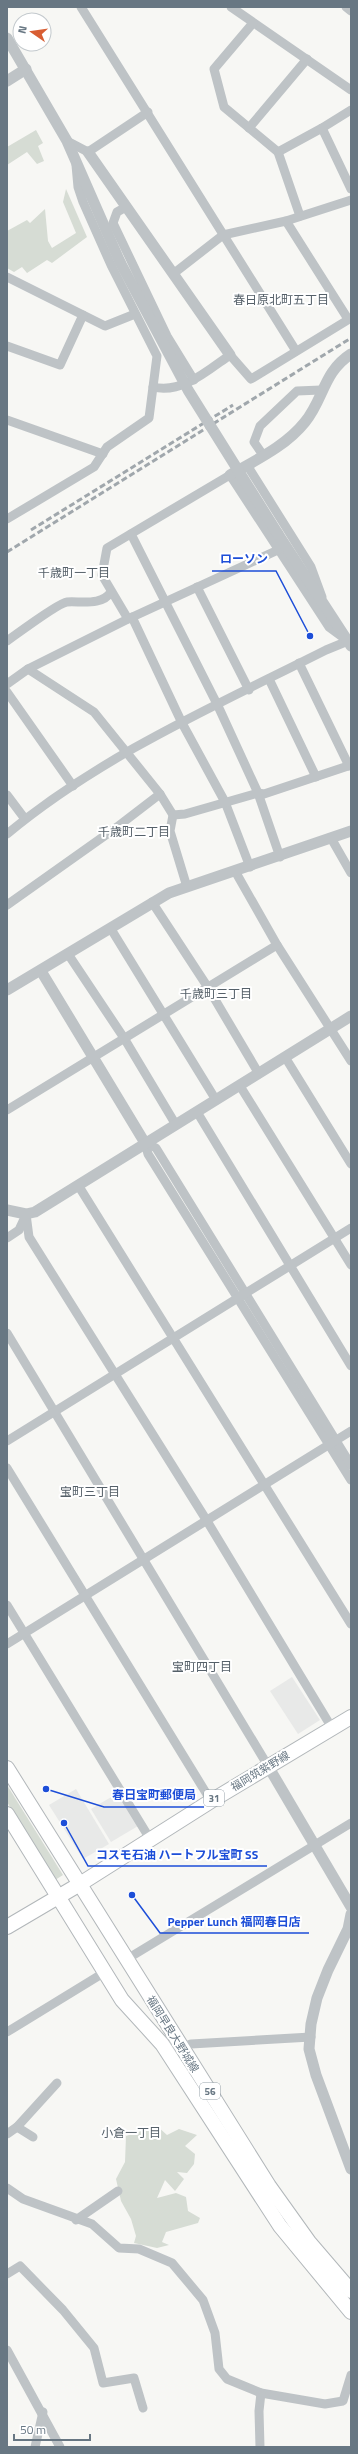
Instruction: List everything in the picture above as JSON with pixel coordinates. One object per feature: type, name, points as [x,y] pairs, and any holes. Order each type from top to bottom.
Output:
[{"type":"main road","name":"福岡筑紫野線","points":[[7,1927],[80,1884],[268,1766],[351,1717]]},
{"type":"main road","name":"福岡早良大野城線","points":[[7,1768],[181,2048],[269,2186],[309,2242],[351,2291]]},
{"type":"main road","name":"福岡早良大野城線","points":[[7,1814],[122,2000],[162,2044],[280,2226],[351,2312]]},
{"type":"street","points":[[81,7],[296,351]]},
{"type":"street","points":[[230,7],[351,90]]},
{"type":"street","points":[[346,7],[351,10]]},
{"type":"street","points":[[253,23],[214,70],[224,107],[278,152],[300,216]]},
{"type":"street","points":[[7,38],[67,141],[120,262],[188,390],[278,534],[350,642]]},
{"type":"street","points":[[249,128],[307,59]]},
{"type":"street","points":[[7,81],[26,69]]},
{"type":"street","points":[[278,152],[351,110]]},
{"type":"street","points":[[88,152],[148,112]]},
{"type":"street","points":[[322,128],[351,189]]},
{"type":"street","points":[[67,141],[88,152],[230,355],[251,379],[350,319],[286,221]]},
{"type":"street","points":[[7,519],[94,467],[107,447],[149,418],[156,356],[135,314],[78,187],[75,158]]},
{"type":"street","points":[[173,274],[223,235],[286,221],[300,216],[350,204]]},
{"type":"street","points":[[126,207],[117,212],[114,223],[167,336],[194,380]]},
{"type":"street","points":[[7,277],[105,326],[135,314]]},
{"type":"street","points":[[7,346],[60,365],[83,315]]},
{"type":"street","points":[[150,344],[167,336]]},
{"type":"street","points":[[250,866],[225,802],[182,723],[130,618],[111,592],[102,575],[107,548],[286,441],[306,422],[329,375],[344,359],[351,354]]},
{"type":"street","points":[[153,387],[166,390],[194,380],[230,355]]},
{"type":"street","points":[[263,455],[254,442],[260,426],[297,391],[321,390]]},
{"type":"street","points":[[7,420],[103,454]]},
{"type":"street","points":[[247,465],[311,567],[326,606]]},
{"type":"street","points":[[230,475],[329,627],[350,642]]},
{"type":"street","points":[[131,534],[218,706],[258,793],[280,857]]},
{"type":"street","points":[[7,684],[28,669],[130,618],[278,550]]},
{"type":"street","points":[[198,587],[249,690]]},
{"type":"street","points":[[7,641],[66,602],[81,604],[101,600],[111,592]]},
{"type":"street","points":[[7,834],[25,819],[73,786],[127,752],[299,663],[350,642]]},
{"type":"street","points":[[172,815],[185,814],[258,793],[264,794],[350,766],[299,663]]},
{"type":"street","points":[[28,669],[94,712],[160,794],[172,815],[170,831],[187,887]]},
{"type":"street","points":[[269,679],[316,777]]},
{"type":"street","points":[[7,692],[73,786]]},
{"type":"street","points":[[7,905],[160,794]]},
{"type":"street","points":[[7,796],[25,819]]},
{"type":"street","points":[[7,990],[41,971],[152,902],[187,887],[280,857],[351,831]]},
{"type":"street","points":[[331,838],[351,873]]},
{"type":"street","points":[[235,872],[277,945],[351,1061]]},
{"type":"street","points":[[152,902],[207,986],[259,1074]]},
{"type":"street","points":[[111,928],[216,1100]]},
{"type":"street","points":[[7,1110],[92,1056],[277,945]]},
{"type":"street","points":[[68,954],[124,1038],[176,1125]]},
{"type":"street","points":[[41,971],[145,1143],[156,1148],[242,1296],[332,1443],[351,1480]]},
{"type":"street","points":[[7,1210],[26,1214],[35,1212],[351,1016]]},
{"type":"street","points":[[285,1057],[351,1164]]},
{"type":"street","points":[[240,1086],[351,1265]]},
{"type":"street","points":[[197,1112],[351,1366]]},
{"type":"street","points":[[78,1185],[174,1337],[351,1624]]},
{"type":"street","points":[[7,1238],[19,1230],[26,1214]]},
{"type":"street","points":[[26,1214],[29,1237],[116,1373],[207,1520],[332,1728]]},
{"type":"street","points":[[7,1441],[54,1410],[351,1228]]},
{"type":"street","points":[[7,1333],[144,1559],[351,1907]]},
{"type":"street","points":[[7,1644],[351,1431]]},
{"type":"street","points":[[332,1443],[351,1465]]},
{"type":"street","points":[[7,1468],[211,1801]]},
{"type":"street","points":[[7,1605],[150,1839]]},
{"type":"street","points":[[127,1959],[351,1823]]},
{"type":"street","points":[[351,1914],[348,1929],[328,1970],[317,1998],[309,2049],[316,2075],[351,2170]]},
{"type":"street","points":[[7,2032],[105,1972]]},
{"type":"street","points":[[162,2044],[181,2048],[191,2044],[310,2037]]},
{"type":"street","points":[[179,2070],[178,2057],[181,2048]]},
{"type":"street","points":[[7,2134],[17,2127],[57,2082]]},
{"type":"street","points":[[17,2127],[33,2137]]},
{"type":"street","points":[[7,2188],[23,2199],[76,2220],[92,2224],[119,2248],[139,2249],[172,2263],[203,2300],[214,2334],[219,2369],[227,2380],[261,2393],[325,2404],[343,2401],[351,2375]]},
{"type":"street","points":[[76,2220],[118,2191]]},
{"type":"street","points":[[7,2274],[20,2266],[63,2310],[94,2348],[103,2382],[134,2378],[143,2408]]},
{"type":"street","points":[[7,2350],[43,2412],[60,2447]]},
{"type":"street","points":[[260,2447],[259,2411],[261,2393]]},
{"type":"street","points":[[35,2447],[43,2412]]},
{"type":"shaded area","points":[[36,130],[43,143],[38,146],[44,161],[37,164],[27,152],[7,165],[7,147]]},
{"type":"shaded area","points":[[66,189],[87,237],[52,263],[47,260],[27,273],[22,267],[14,272],[7,268],[7,231],[27,220],[30,223],[45,209],[48,241],[52,248],[76,233],[63,202]]},
{"type":"shaded area","points":[[292,1677],[320,1720],[298,1734],[270,1691]]},
{"type":"shaded area","points":[[7,1785],[63,1875],[55,1880],[7,1802]]},
{"type":"shaded area","points":[[76,1789],[109,1844],[83,1859],[49,1805]]},
{"type":"shaded area","points":[[118,1793],[138,1826],[111,1842],[91,1809]]},
{"type":"shaded area","points":[[157,2126],[167,2135],[179,2129],[197,2135],[185,2146],[195,2154],[194,2164],[187,2173],[177,2172],[184,2179],[175,2191],[165,2180],[157,2198],[176,2193],[186,2197],[188,2211],[200,2218],[198,2223],[166,2232],[162,2242],[169,2245],[157,2248],[134,2243],[136,2236],[131,2219],[121,2201],[116,2179],[125,2162],[126,2136]]},
{"type":"railway","points":[[7,552],[351,338]]},
{"type":"railway","points":[[31,530],[233,405]]},
{"type":"place","name":"ローソン","points":[[310,636]]},
{"type":"place","name":"春日宝町郵便局","points":[[46,1789]]},
{"type":"place","name":"コスモ石油 ハートフル宝町 SS","points":[[64,1823]]},
{"type":"place","name":"Pepper Lunch 福岡春日店","points":[[132,1895]]},
{"type":"district","name":"春日原北町五丁目","points":[[281,299]]},
{"type":"district","name":"千歳町一丁目","points":[[74,572]]},
{"type":"district","name":"千歳町二丁目","points":[[134,831]]},
{"type":"district","name":"千歳町三丁目","points":[[216,993]]},
{"type":"district","name":"宝町三丁目","points":[[90,1491]]},
{"type":"district","name":"宝町四丁目","points":[[202,1666]]},
{"type":"district","name":"小倉一丁目","points":[[131,2132]]}]
